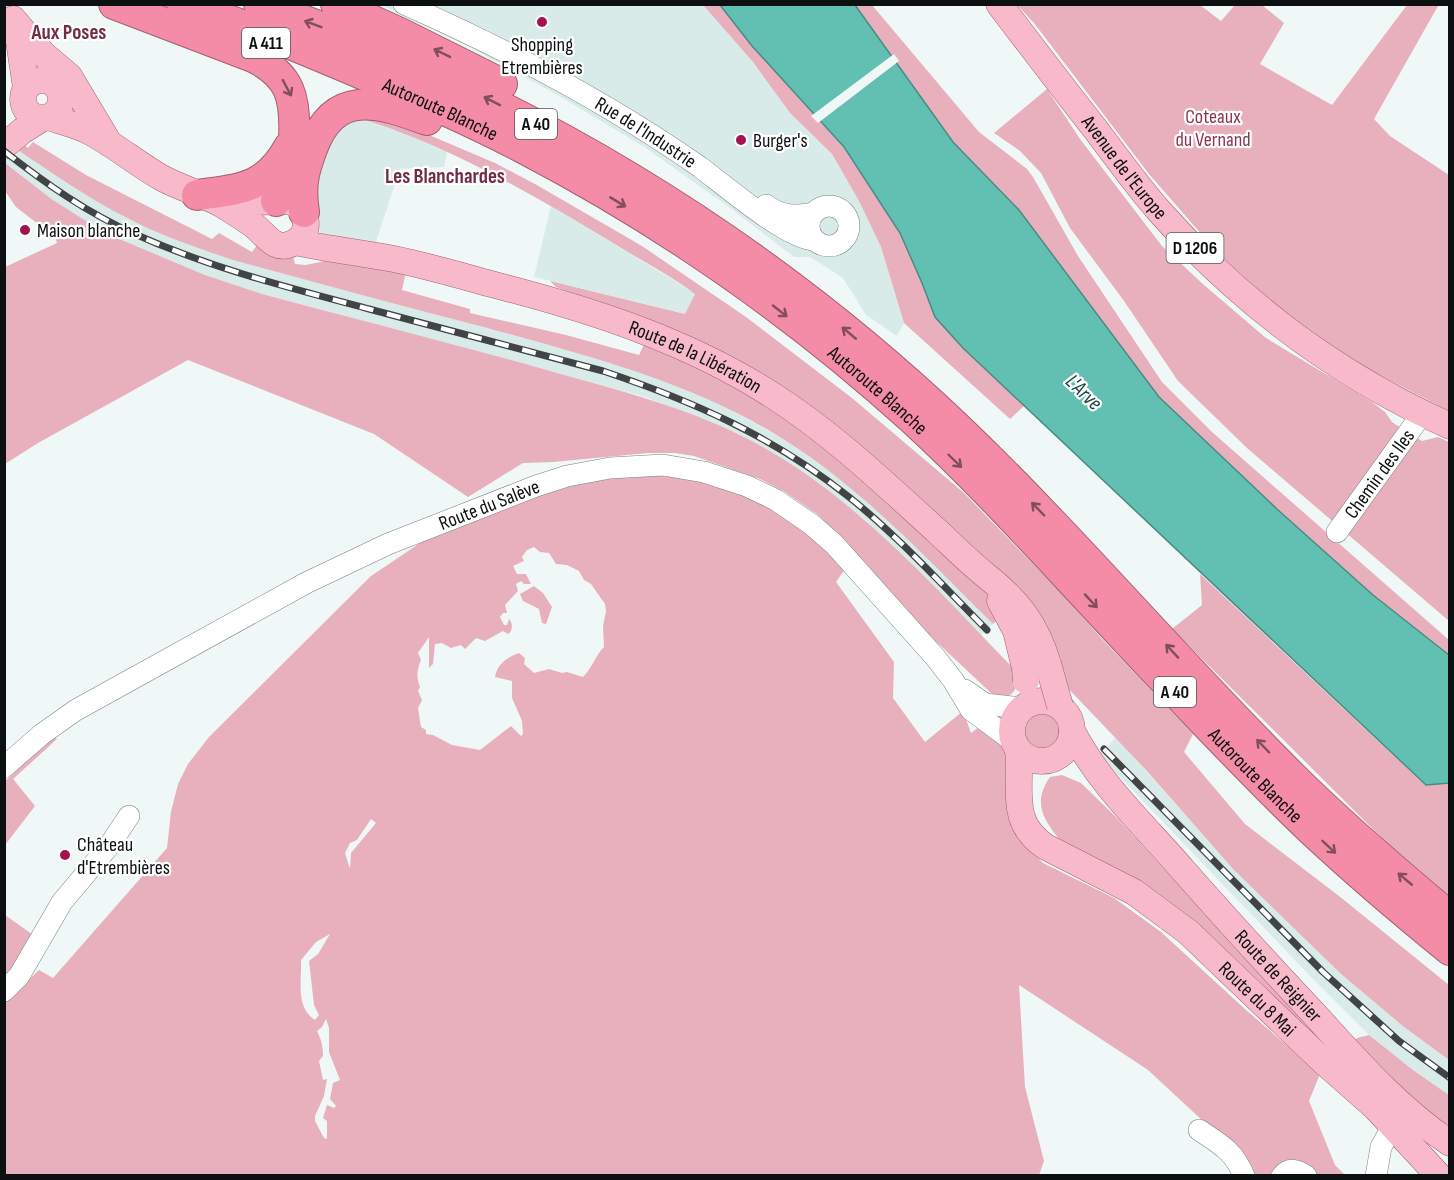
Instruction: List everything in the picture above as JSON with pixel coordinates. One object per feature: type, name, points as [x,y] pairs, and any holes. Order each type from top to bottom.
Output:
[{"type":"highway","points":[[114,4],[253,57],[271,67],[285,82],[293,101],[295,121],[292,164],[288,178],[274,202]]},
{"type":"highway","name":"A 411","points":[[139,4],[351,69]]},
{"type":"highway","name":"Autoroute Blanche","points":[[182,4],[284,40],[474,124],[567,172],[664,230],[755,292],[852,368],[913,421],[1023,529],[1161,678],[1274,794],[1349,866],[1449,950]]},
{"type":"highway","name":"Autoroute Blanche","points":[[259,4],[404,60],[549,130],[652,190],[791,286],[866,347],[955,425],[1038,508],[1289,773],[1366,846],[1449,917]]},
{"type":"highway","points":[[336,4],[483,74],[531,99],[585,132],[692,207],[791,286]]},
{"type":"highway","points":[[305,214],[302,178],[320,129],[332,115],[358,105],[378,106],[399,111],[567,172]]},
{"type":"highway","points":[[208,199],[245,188],[263,179],[277,166],[294,139]]},
{"type":"main road","name":"Avenue de l'Europe","points":[[999,4],[1134,180],[1209,263],[1267,314],[1332,362],[1422,414],[1449,426]]},
{"type":"main road","points":[[6,144],[41,101],[13,17]]},
{"type":"main road","points":[[13,17],[38,49],[69,76],[111,146]]},
{"type":"main road","name":"Route de la Libération","points":[[41,101],[163,178],[208,199],[262,232],[276,245],[288,246],[296,243],[395,259],[548,300],[627,325],[701,355],[771,395],[801,414],[857,458],[1011,596],[1032,625],[1044,651],[1049,713]]},
{"type":"main road","name":"Route de la Libération","points":[[208,199],[290,201],[297,204],[305,214],[350,252]]},
{"type":"main road","points":[[262,232],[262,214],[274,202]]},
{"type":"main road","points":[[296,243],[306,229],[305,214]]},
{"type":"main road","name":"Route de la Libération","points":[[983,573],[1016,631],[1026,681],[1049,713]]},
{"type":"main road","points":[[1051,760],[1029,758],[1016,745],[1012,723],[1049,713],[1068,746],[1051,760],[1037,780],[1034,803],[1037,821],[1054,851]]},
{"type":"main road","name":"Route de Reignier","points":[[1049,713],[1083,750],[1117,798],[1252,949],[1353,1056],[1413,1115],[1449,1143]]},
{"type":"main road","name":"Route du 8 Mai","points":[[1016,745],[1020,770],[1018,801],[1022,819],[1034,838],[1054,851],[1134,892],[1179,925],[1393,1125],[1438,1176]]},
{"type":"main road","name":"Route de Reignier","points":[[1051,760],[1073,769],[1117,798]]},
{"type":"street","name":"Rue de l'Industrie","points":[[404,4],[540,68],[595,100],[699,167],[801,238],[814,240],[824,245],[838,244],[847,236],[850,224],[845,213],[835,206],[821,207],[814,213],[795,216],[776,211],[676,139],[588,85],[533,55],[428,4]]},
{"type":"street","points":[[814,213],[809,226],[814,240]]},
{"type":"street","name":"Chemin des Iles","points":[[1337,532],[1422,414]]},
{"type":"street","name":"Route du Salève","points":[[4,767],[42,734],[76,710],[345,563],[536,486],[581,473],[617,467],[663,465],[704,472],[747,486],[788,507],[811,524],[834,544],[953,680],[971,710],[1016,745]]},
{"type":"street","name":"Route du Salève","points":[[953,680],[985,704],[1049,713]]},
{"type":"street","points":[[4,991],[19,976],[62,902],[109,846],[129,816]]},
{"type":"street","points":[[1376,1176],[1381,1147],[1393,1125]]},
{"type":"street","points":[[1199,1130],[1229,1150],[1236,1158],[1244,1176]]},
{"type":"street","points":[[1282,1176],[1285,1172],[1293,1170],[1306,1176]]},
{"type":"shaded area","points":[[381,5],[703,5],[753,62],[790,113],[832,154],[859,201],[881,247],[904,323],[897,336],[866,315],[843,278],[810,257],[794,257],[725,204],[644,147],[561,97],[472,48]]},
{"type":"shaded area","points":[[363,119],[447,152],[444,167],[400,169],[369,263],[329,260],[311,202],[323,157],[339,123]]},
{"type":"shaded area","points":[[15,148],[74,188],[130,220],[233,260],[582,354],[655,376],[719,404],[782,438],[841,478],[884,515],[993,624],[981,635],[864,519],[761,446],[720,426],[642,396],[262,294],[205,275],[105,233],[53,200],[5,163]]},
{"type":"shaded area","points":[[551,206],[695,293],[686,314],[534,277]]},
{"type":"shaded area","points":[[1116,737],[1233,869],[1341,974],[1404,1027],[1449,1060],[1449,1095],[1369,1035],[1099,755]]},
{"type":"green space","points":[[703,5],[720,5],[752,46],[843,147],[900,233],[935,317],[963,348],[1024,406],[1010,419],[904,323],[881,247],[859,201],[832,154],[790,113],[753,62]]},
{"type":"green space","points":[[855,5],[872,5],[979,132],[1027,169],[1078,256],[1162,382],[1212,432],[1449,640],[1449,655],[1373,595],[1278,510],[1159,397],[1019,210],[953,142]]},
{"type":"green space","name":"Coteaux du Vernand","points":[[1017,5],[1200,5],[1221,21],[1235,5],[1262,5],[1284,23],[1260,64],[1332,105],[1407,5],[1438,6],[1374,119],[1390,136],[1449,175],[1449,411],[1370,370],[1326,341],[1268,299],[1217,252],[1149,174],[1034,23]]},
{"type":"green space","points":[[1047,89],[1080,139],[1162,246],[1204,285],[1266,338],[1372,402],[1385,412],[1392,422],[1422,441],[1438,437],[1449,442],[1449,621],[1247,448],[1178,381],[1124,301],[1070,228],[1041,173],[1020,151],[994,133]]},
{"type":"green space","points":[[349,115],[408,126],[495,163],[642,246],[746,317],[852,398],[964,493],[1193,734],[1184,752],[1245,824],[1449,985],[1449,1060],[1404,1027],[1341,974],[1233,869],[1146,770],[1063,683],[1023,595],[993,624],[867,502],[783,439],[713,402],[676,386],[601,360],[233,260],[180,241],[114,211],[15,148],[21,142],[28,148],[33,142],[86,175],[212,239],[219,233],[252,252],[257,245],[293,256],[295,264],[306,265],[329,260],[406,272],[402,290],[470,309],[470,313],[566,335],[639,355],[645,342],[778,384],[738,361],[678,333],[556,287],[550,281],[685,314],[695,294],[582,224],[485,170],[418,139]]},
{"type":"green space","points":[[5,163],[53,200],[105,233],[205,275],[262,294],[627,393],[682,410],[761,446],[797,468],[831,493],[896,549],[1015,670],[1015,690],[1006,696],[991,693],[927,633],[857,554],[817,514],[785,492],[760,479],[694,456],[648,453],[523,463],[468,497],[374,434],[188,360],[38,443],[5,464],[5,267],[57,243],[55,237],[16,207],[5,191]]},
{"type":"green space","points":[[656,475],[704,482],[764,503],[818,541],[845,569],[836,582],[894,662],[893,698],[925,742],[963,711],[971,733],[979,727],[998,740],[1009,760],[1026,846],[1043,863],[1114,898],[1161,932],[1320,1074],[1309,1101],[1335,1165],[1345,1175],[1250,1175],[1204,1122],[1148,1070],[1019,985],[1025,1087],[1044,1161],[1039,1175],[5,1176],[5,1001],[39,970],[53,978],[167,848],[171,812],[178,784],[188,764],[209,737],[371,576],[429,537],[516,503],[578,484]],"holes":[[[534,547],[540,552],[549,553],[556,564],[567,565],[579,571],[584,580],[591,584],[605,604],[604,647],[583,677],[549,669],[534,673],[524,664],[525,658],[519,653],[501,665],[495,677],[512,681],[512,698],[522,721],[523,734],[521,736],[511,726],[480,750],[452,745],[433,735],[426,734],[426,730],[421,727],[418,708],[422,700],[418,691],[421,660],[418,653],[429,637],[429,668],[433,664],[435,644],[442,643],[451,648],[461,645],[465,649],[476,638],[485,641],[503,631],[510,633],[512,627],[509,619],[507,625],[504,625],[500,617],[503,613],[507,613],[505,605],[518,591],[516,584],[521,581],[524,584],[531,584],[526,574],[517,574],[513,566],[524,561],[522,557],[527,550]],[[371,819],[376,823],[351,853],[350,869],[345,853],[350,843],[357,840]],[[330,934],[318,954],[309,961],[314,1005],[319,1015],[315,1020],[309,1015],[302,1001],[301,960],[316,942]],[[326,1019],[329,1028],[329,1052],[340,1080],[333,1083],[330,1099],[336,1106],[334,1108],[327,1105],[323,1118],[327,1121],[327,1139],[324,1138],[315,1121],[327,1079],[323,1080],[319,1061],[323,1052],[317,1031]]]},
{"type":"green space","points":[[1200,574],[1425,785],[1449,783],[1449,896],[1392,848],[1172,629],[1202,605]]},
{"type":"green space","points":[[534,586],[543,593],[552,607],[546,624],[542,623],[539,609],[523,601],[520,594]]},
{"type":"green space","points":[[1042,711],[1056,717],[1062,731],[1056,745],[1042,751],[1028,745],[1022,731],[1028,717]]},
{"type":"green space","points":[[54,737],[57,739],[13,779],[35,806],[5,845],[5,781]]},
{"type":"green space","points":[[1062,775],[1081,783],[1116,817],[1339,1057],[1335,1061],[1059,839],[1044,816],[1041,802],[1050,777]]},
{"type":"green space","points":[[5,915],[36,937],[5,983]]},
{"type":"green space","points":[[1369,1035],[1449,1095],[1449,1125],[1439,1121],[1352,1044],[1357,1038]]},
{"type":"water","name":"L'Arve","points":[[720,5],[855,5],[953,142],[1019,210],[1159,397],[1278,510],[1373,595],[1449,655],[1449,783],[1426,785],[963,348],[935,317],[900,233],[844,147],[752,46]]},
{"type":"pier","points":[[894,54],[899,61],[818,123],[811,116]]},
{"type":"railway","points":[[4,151],[51,186],[100,217],[192,257],[280,285],[603,371],[669,395],[732,423],[792,456],[849,497],[903,545],[987,630]]},
{"type":"railway","points":[[1104,749],[1323,972],[1399,1041],[1450,1078]]},
{"type":"place","name":"Shopping Etrembières","points":[[542,22]]},
{"type":"place","name":"Burger's","points":[[741,140]]},
{"type":"place","name":"Maison blanche","points":[[25,230]]},
{"type":"place","name":"Château d'Etrembières","points":[[65,855]]},
{"type":"district","name":"Aux Poses","points":[[69,32]]},
{"type":"district","name":"Les Blanchardes","points":[[445,176]]}]
